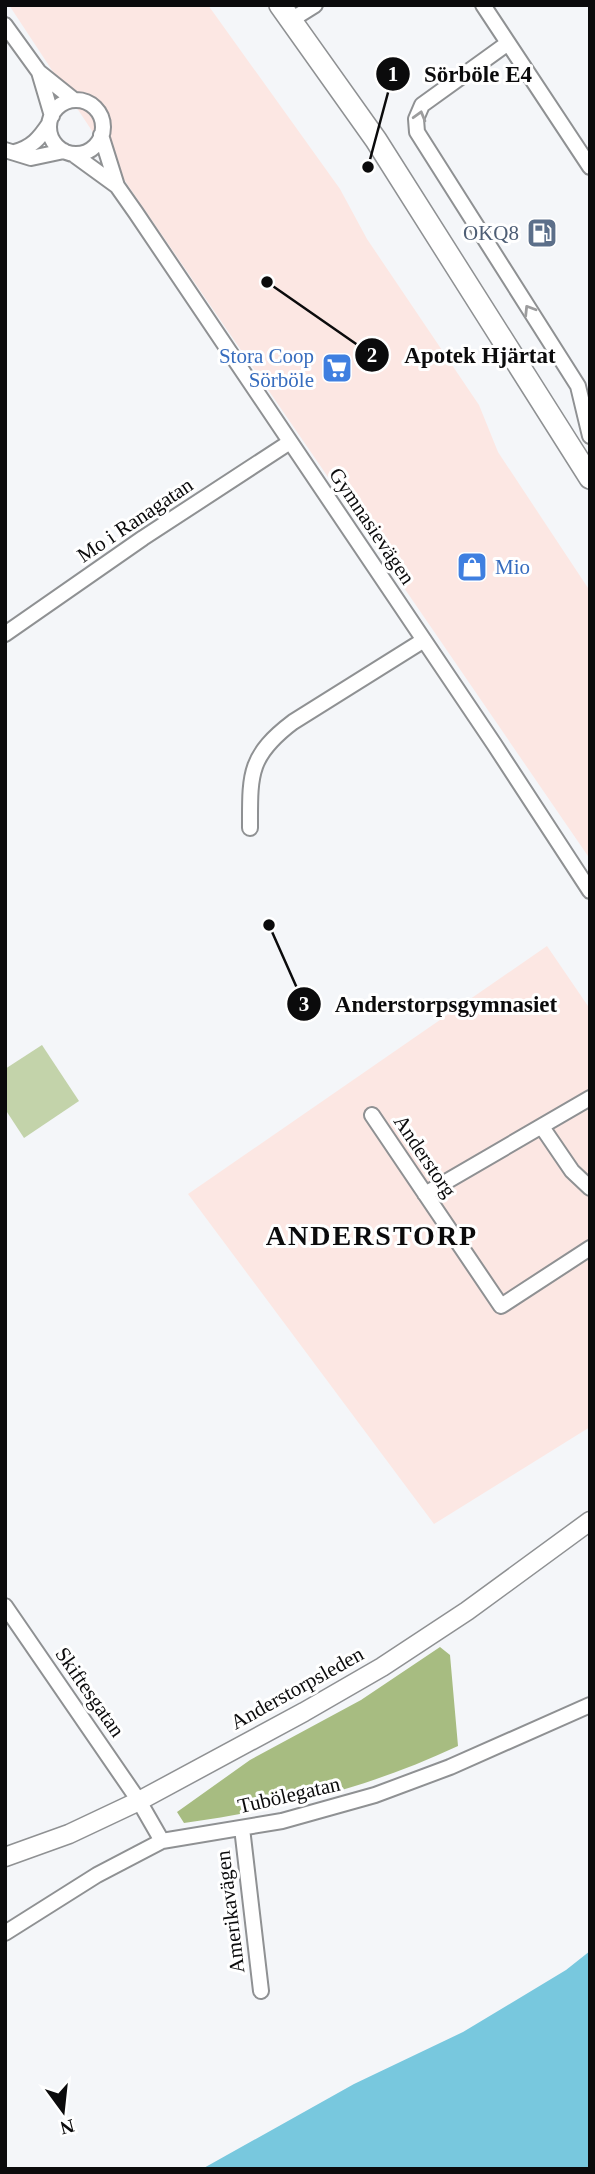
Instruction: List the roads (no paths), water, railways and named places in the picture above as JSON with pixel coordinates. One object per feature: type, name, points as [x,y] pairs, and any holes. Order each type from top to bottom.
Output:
[{"type":"highway","points":[[286,13],[376,140],[429,221],[590,478]]},
{"type":"main road","name":"Anderstorpsleden","points":[[5,1857],[69,1834],[139,1801],[304,1712],[382,1667],[467,1611],[590,1521]]},
{"type":"street","points":[[286,13],[315,5]]},
{"type":"street","points":[[483,5],[590,167]]},
{"type":"street","points":[[5,25],[40,72],[74,100],[88,103],[95,108],[103,124],[102,135],[90,149],[31,158],[10,151]]},
{"type":"street","points":[[508,43],[422,105],[416,119],[417,132],[578,386],[590,436]]},
{"type":"street","points":[[40,72],[53,141],[68,152]]},
{"type":"street","points":[[10,151],[28,148],[35,143],[64,103],[74,100]]},
{"type":"street","name":"Gymnasievägen","points":[[102,135],[117,186],[590,891]]},
{"type":"street","name":"Gymnasievägen","points":[[68,152],[117,186]]},
{"type":"street","name":"Mo i Ranagatan","points":[[5,634],[290,442]]},
{"type":"street","points":[[250,828],[253,769],[261,752],[274,737],[424,640]]},
{"type":"street","points":[[425,1194],[590,1098]]},
{"type":"street","name":"Anderstorg","points":[[372,1115],[501,1306],[590,1248]]},
{"type":"street","points":[[541,1127],[572,1171],[590,1188]]},
{"type":"street","name":"Skiftesgatan","points":[[5,1606],[139,1801],[162,1840]]},
{"type":"street","name":"Tubölegatan","points":[[5,1933],[97,1875],[162,1840],[242,1828],[320,1811],[375,1795],[450,1767],[590,1704]]},
{"type":"street","name":"Amerikavägen","points":[[242,1828],[261,1991]]},
{"type":"water","points":[[590,1951],[590,2169],[202,2169],[354,2084],[463,2032],[566,1970]]},
{"type":"place","name":"Sörböle E4","points":[[368,167]]},
{"type":"place","name":"OKQ8","points":[[542,233]]},
{"type":"place","name":"Apotek Hjärtat","points":[[267,282]]},
{"type":"place","name":"Stora Coop Sörböle","points":[[337,368]]},
{"type":"place","name":"Mio","points":[[472,567]]},
{"type":"place","name":"Anderstorpsgymnasiet","points":[[269,925]]},
{"type":"district","name":"ANDERSTORP","points":[[372,1235]]}]
